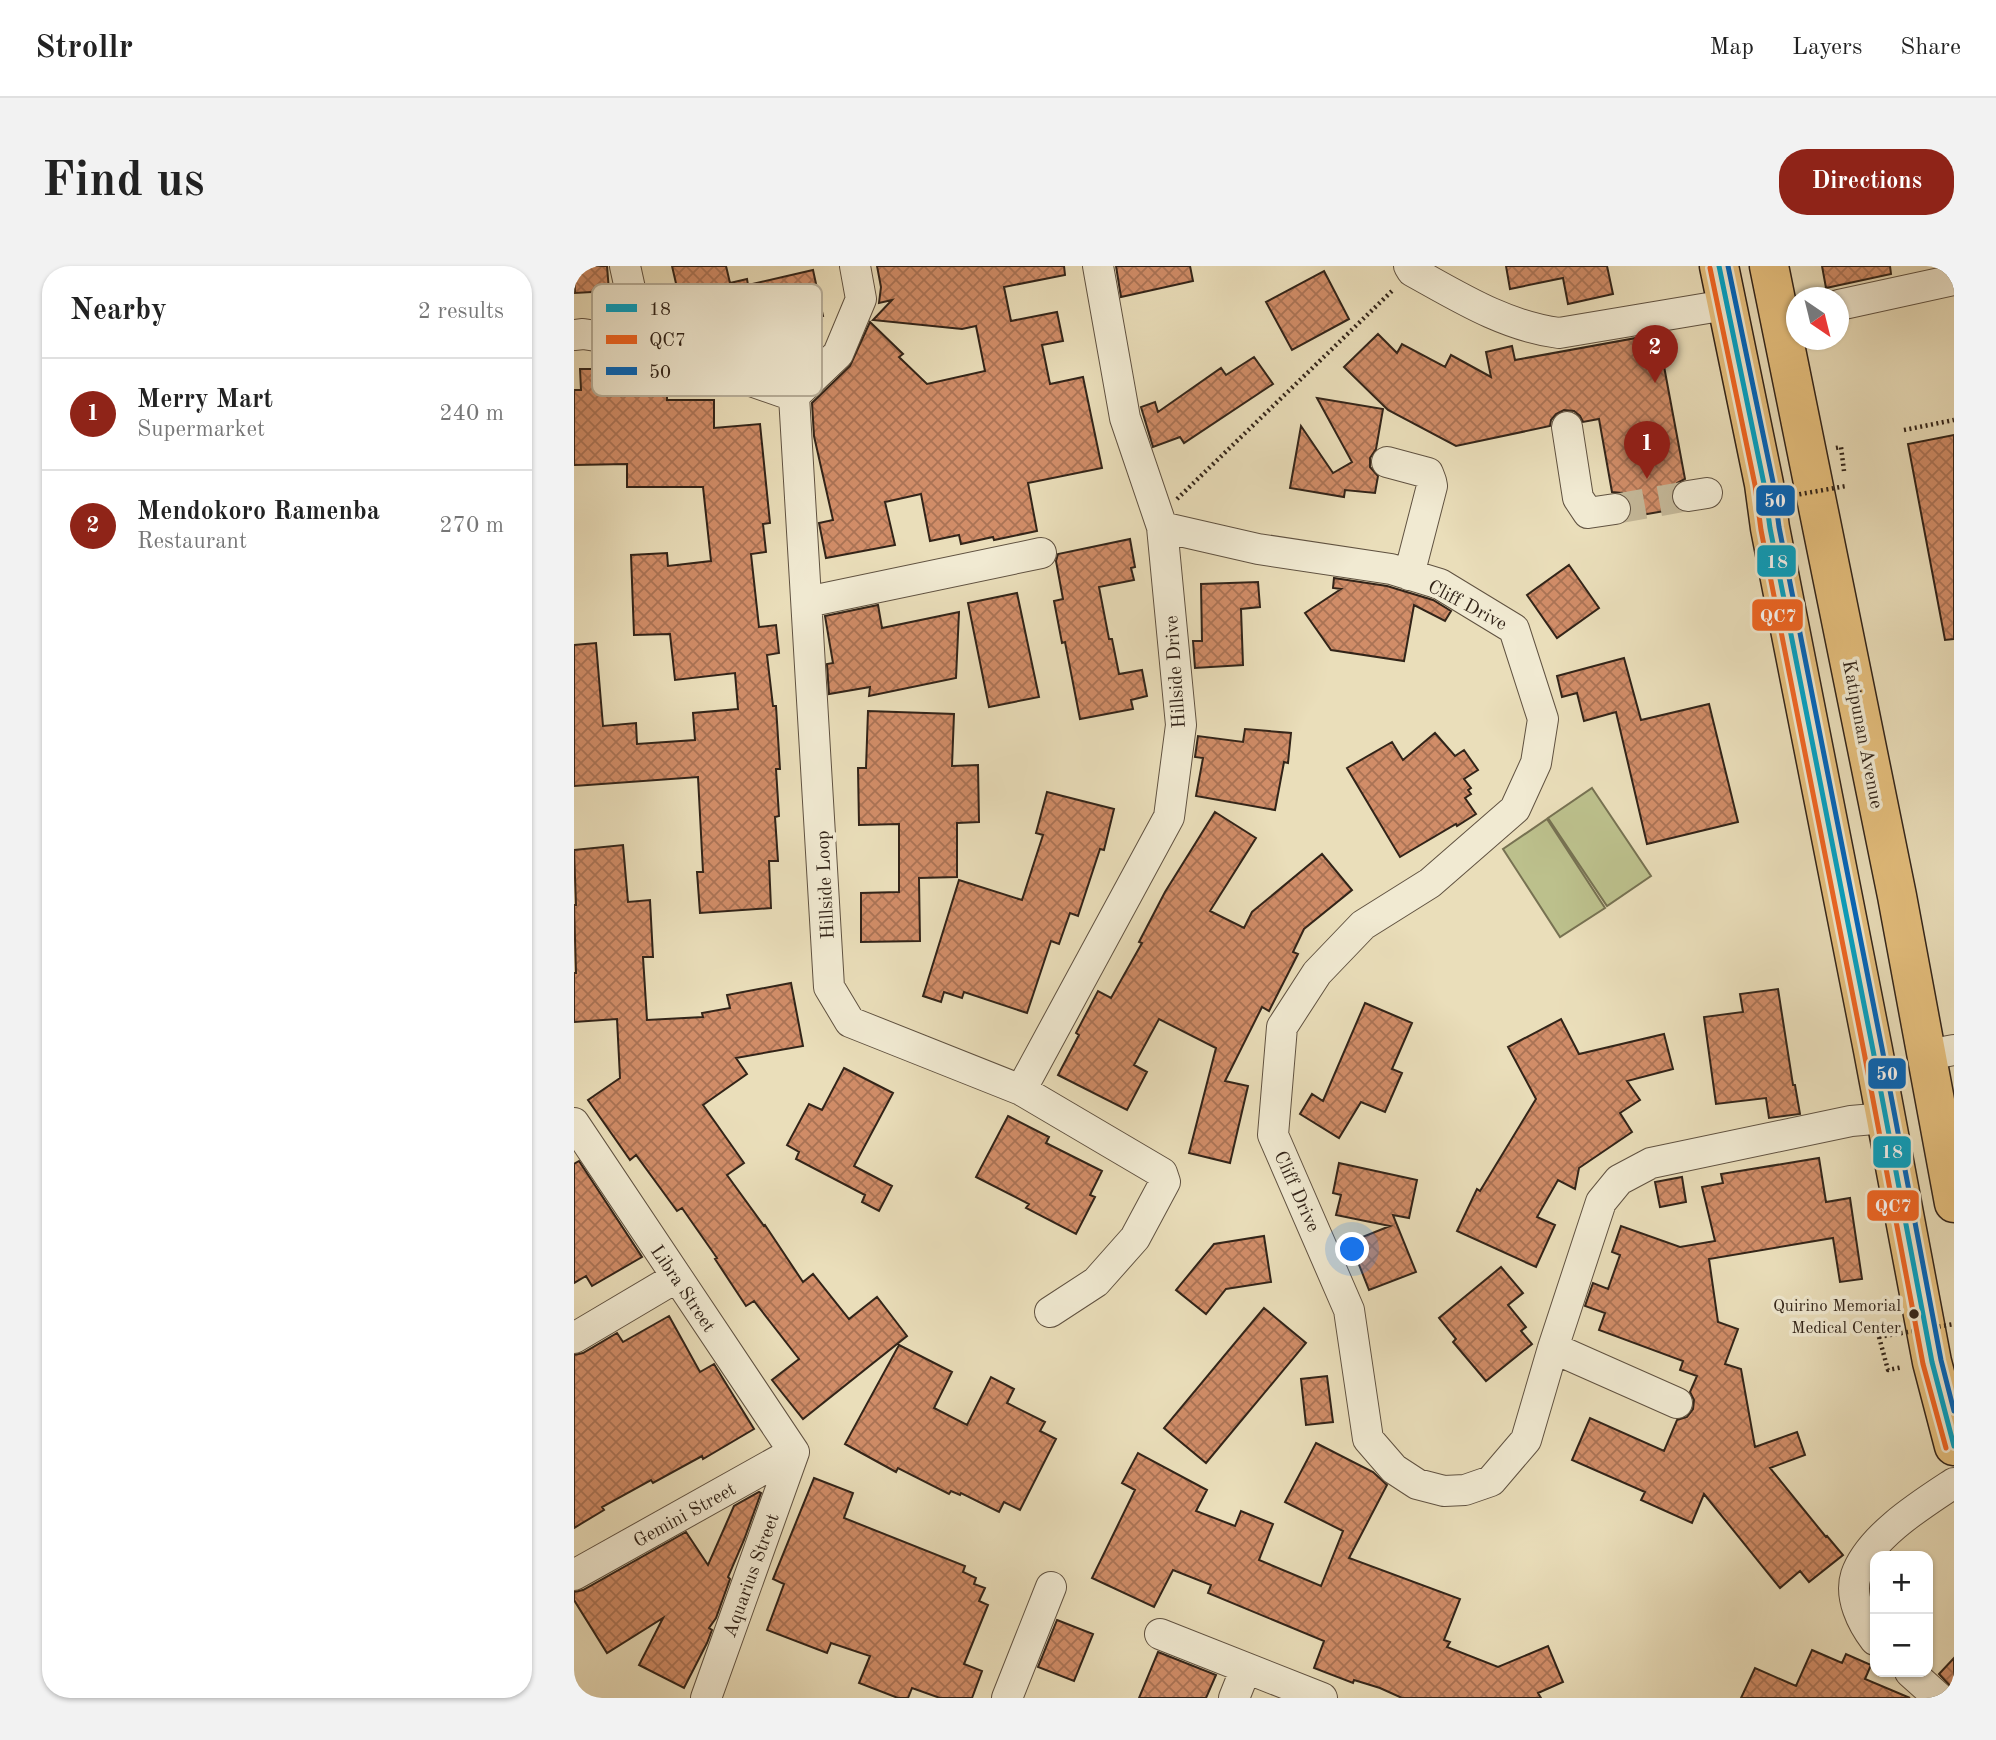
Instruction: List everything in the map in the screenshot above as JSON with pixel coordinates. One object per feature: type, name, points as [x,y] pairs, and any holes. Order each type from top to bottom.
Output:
[{"type":"main road","points":[[1719,266],[1764,484],[1770,528],[1932,1362],[1954,1446]]},
{"type":"main road","name":"Katipunan Avenue","points":[[1769,266],[1786,311]]},
{"type":"main road","name":"Katipunan Avenue","points":[[1794,350],[1894,883],[1940,1052],[1954,1203]]},
{"type":"street","points":[[625,266],[629,284]]},
{"type":"street","points":[[822,369],[838,354],[861,299],[855,266]]},
{"type":"street","name":"Hillside Drive","points":[[1021,1090],[1169,817],[1181,726],[1160,522],[1125,418],[1098,266]]},
{"type":"street","points":[[1411,268],[1487,313],[1542,331],[1559,333],[1726,304]]},
{"type":"street","points":[[1849,303],[1954,280]]},
{"type":"street","points":[[574,335],[592,335]]},
{"type":"street","name":"Hillside Loop","points":[[794,396],[830,987],[850,1022],[1021,1090],[1162,1173],[1165,1182],[1135,1238],[1097,1282],[1050,1312]]},
{"type":"street","points":[[1567,428],[1578,498],[1588,513],[1615,509]]},
{"type":"street","points":[[1387,463],[1428,473],[1432,481],[1409,575]]},
{"type":"street","name":"Cliff Drive","points":[[1160,522],[1258,549],[1391,569],[1440,584],[1514,629],[1543,719],[1536,763],[1515,809],[1430,883],[1363,925],[1317,973],[1282,1027],[1273,1135],[1349,1310],[1368,1439],[1394,1469],[1417,1485],[1444,1491],[1465,1490],[1491,1481],[1526,1440],[1601,1202],[1619,1180],[1651,1163],[1852,1121],[1885,1118]]},
{"type":"street","points":[[807,602],[1041,553]]},
{"type":"street","name":"Libra Street","points":[[574,1123],[794,1452]]},
{"type":"street","points":[[574,1338],[677,1277]]},
{"type":"street","points":[[1553,1348],[1677,1403]]},
{"type":"street","name":"Gemini Street","points":[[574,1575],[794,1452]]},
{"type":"street","name":"Aquarius Street","points":[[706,1698],[794,1452]]},
{"type":"street","points":[[1870,1631],[1857,1606],[1855,1577],[1862,1563],[1874,1546],[1890,1531],[1954,1483]]},
{"type":"street","points":[[1007,1698],[1051,1587]]},
{"type":"street","points":[[1160,1634],[1246,1668],[1312,1689]]},
{"type":"street","points":[[1234,1698],[1246,1668]]},
{"type":"street","points":[[1916,1677],[1939,1698]]},
{"type":"path","points":[[1160,522],[1411,268]]},
{"type":"path","points":[[1904,430],[1954,420]]},
{"type":"path","points":[[1756,502],[1846,486],[1841,447]]},
{"type":"path","points":[[1888,1370],[1879,1337],[1954,1324]]},
{"type":"green space","points":[[1592,788],[1651,876],[1607,906],[1548,818]]},
{"type":"green space","points":[[1547,819],[1605,908],[1560,937],[1503,849]]},
{"type":"building","points":[[574,266],[607,266],[608,284],[592,284],[592,292],[575,293]]},
{"type":"building","points":[[672,266],[726,266],[730,283],[747,279],[748,284],[676,284]]},
{"type":"building","points":[[877,266],[1064,266],[1065,275],[1004,287],[1011,321],[1057,312],[1063,341],[1042,345],[1050,384],[1083,377],[1102,468],[1028,483],[1037,531],[961,544],[959,535],[930,541],[921,494],[885,502],[895,545],[826,558],[819,523],[833,520],[814,436],[812,403],[850,366],[870,322],[903,354],[899,357],[927,384],[985,371],[976,326],[962,329],[873,320],[892,300],[879,303],[881,287]]},
{"type":"building","points":[[1116,266],[1190,266],[1193,281],[1121,297]]},
{"type":"building","points":[[1506,266],[1607,266],[1613,294],[1568,304],[1563,278],[1510,289]]},
{"type":"building","points":[[1822,266],[1890,266],[1891,274],[1826,287]]},
{"type":"building","points":[[813,270],[816,284],[752,284]]},
{"type":"building","points":[[1324,271],[1349,319],[1292,350],[1266,302]]},
{"type":"building","points":[[1378,334],[1397,353],[1402,344],[1445,367],[1451,355],[1491,377],[1486,352],[1512,346],[1515,360],[1658,334],[1685,479],[1677,483],[1672,490],[1671,499],[1676,509],[1630,517],[1632,507],[1629,499],[1622,493],[1612,492],[1599,419],[1583,422],[1574,411],[1564,410],[1556,414],[1550,426],[1456,446],[1388,410],[1344,367]]},
{"type":"building","points":[[1254,357],[1273,384],[1184,443],[1180,437],[1153,447],[1141,407],[1155,402],[1158,412],[1221,368],[1226,375]]},
{"type":"building","points":[[580,369],[592,369],[592,396],[667,396],[667,400],[714,400],[714,428],[760,424],[770,523],[763,524],[766,552],[751,554],[759,627],[776,625],[779,653],[767,655],[773,706],[776,706],[780,769],[776,769],[778,861],[769,861],[771,908],[700,913],[697,872],[703,872],[698,777],[574,786],[574,645],[596,643],[603,726],[636,723],[637,744],[695,740],[693,713],[738,709],[735,673],[675,680],[670,634],[634,635],[631,555],[667,553],[668,566],[711,561],[703,487],[627,487],[627,464],[574,465],[574,390],[581,390]]},
{"type":"building","points":[[1317,398],[1383,409],[1376,449],[1370,458],[1370,467],[1378,476],[1375,493],[1345,490],[1344,497],[1290,488],[1301,426],[1333,473],[1352,462]]},
{"type":"building","points":[[1954,435],[1954,639],[1945,640],[1908,444]]},
{"type":"building","points":[[1130,539],[1135,567],[1131,568],[1134,580],[1099,587],[1119,674],[1142,670],[1147,696],[1131,700],[1133,709],[1080,719],[1054,601],[1063,599],[1056,561],[1058,554]]},
{"type":"building","points":[[1569,565],[1599,608],[1557,638],[1527,595]]},
{"type":"building","points":[[1334,578],[1387,586],[1433,600],[1451,611],[1445,621],[1414,605],[1404,661],[1331,650],[1305,613],[1341,589],[1333,588]]},
{"type":"building","points":[[1258,582],[1260,607],[1241,609],[1243,665],[1195,668],[1193,641],[1202,641],[1201,584]]},
{"type":"building","points":[[1017,593],[1039,697],[989,707],[968,603]]},
{"type":"building","points":[[878,605],[882,628],[959,612],[956,678],[869,696],[870,687],[829,694],[827,664],[833,663],[825,616]]},
{"type":"building","points":[[1624,658],[1641,720],[1709,704],[1738,822],[1647,844],[1616,712],[1584,721],[1577,693],[1562,697],[1557,676]]},
{"type":"building","points":[[868,711],[954,714],[952,766],[978,765],[979,822],[957,823],[957,877],[919,878],[920,941],[861,942],[861,893],[899,892],[899,824],[859,825],[858,768],[866,768]]},
{"type":"building","points":[[1245,729],[1291,733],[1288,763],[1284,762],[1275,810],[1196,796],[1203,758],[1195,757],[1198,736],[1243,742]]},
{"type":"building","points":[[1435,733],[1455,756],[1464,750],[1478,770],[1464,779],[1471,788],[1468,790],[1471,794],[1465,798],[1476,814],[1400,857],[1347,768],[1392,742],[1403,760]]},
{"type":"building","points":[[1047,792],[1114,809],[1104,850],[1100,849],[1078,916],[1070,913],[1059,944],[1051,941],[1027,1013],[964,992],[962,998],[944,992],[941,1002],[923,996],[959,880],[1022,900],[1043,835],[1036,833]]},
{"type":"building","points":[[1215,812],[1256,838],[1210,911],[1244,928],[1252,912],[1322,854],[1352,890],[1304,929],[1293,952],[1298,954],[1269,1011],[1262,1007],[1225,1081],[1248,1086],[1230,1163],[1189,1153],[1216,1048],[1159,1019],[1134,1065],[1147,1072],[1127,1110],[1058,1075],[1098,991],[1111,998],[1142,943],[1139,942],[1165,892]]},
{"type":"building","points":[[623,845],[628,902],[650,900],[653,957],[643,957],[647,1020],[703,1017],[702,1013],[730,1008],[727,995],[791,983],[803,1046],[736,1058],[747,1074],[703,1105],[744,1163],[727,1175],[803,1282],[813,1274],[849,1319],[877,1297],[907,1336],[803,1419],[772,1380],[799,1359],[754,1301],[746,1306],[682,1208],[677,1211],[636,1155],[630,1160],[588,1100],[620,1078],[617,1019],[574,1022],[574,850]]},
{"type":"building","points":[[1778,989],[1800,1114],[1769,1118],[1766,1098],[1716,1104],[1704,1017],[1743,1012],[1740,994]]},
{"type":"building","points":[[1365,1003],[1412,1023],[1392,1069],[1402,1073],[1385,1112],[1361,1102],[1339,1138],[1300,1114],[1312,1094],[1323,1101]]},
{"type":"building","points":[[1561,1019],[1579,1054],[1664,1034],[1673,1069],[1627,1081],[1640,1100],[1620,1113],[1632,1132],[1579,1168],[1575,1189],[1558,1180],[1537,1217],[1555,1225],[1536,1267],[1457,1231],[1477,1189],[1480,1191],[1536,1099],[1508,1047]]},
{"type":"building","points":[[844,1068],[893,1093],[854,1166],[892,1186],[879,1211],[862,1202],[865,1195],[796,1159],[799,1152],[787,1145],[809,1104],[822,1110]]},
{"type":"building","points":[[1008,1116],[1049,1137],[1046,1143],[1102,1171],[1090,1195],[1095,1197],[1076,1234],[1026,1208],[1029,1204],[976,1177]]},
{"type":"building","points":[[1819,1158],[1826,1202],[1850,1198],[1862,1279],[1840,1282],[1833,1238],[1709,1259],[1718,1322],[1738,1329],[1725,1364],[1741,1369],[1755,1447],[1797,1432],[1805,1455],[1770,1468],[1843,1555],[1809,1582],[1800,1571],[1780,1588],[1704,1494],[1692,1523],[1641,1500],[1645,1492],[1572,1460],[1590,1418],[1664,1451],[1677,1420],[1687,1417],[1693,1409],[1694,1400],[1690,1392],[1697,1376],[1680,1370],[1683,1361],[1599,1330],[1605,1313],[1585,1306],[1593,1283],[1608,1289],[1620,1255],[1612,1252],[1621,1226],[1680,1247],[1715,1241],[1702,1187],[1723,1183],[1721,1174]]},
{"type":"building","points":[[579,1161],[642,1257],[592,1286],[586,1276],[574,1283],[574,1164]]},
{"type":"building","points":[[1339,1163],[1417,1180],[1409,1218],[1393,1215],[1416,1272],[1369,1290],[1350,1242],[1390,1226],[1336,1215],[1341,1195],[1333,1193]]},
{"type":"building","points":[[1682,1177],[1686,1202],[1660,1207],[1655,1182]]},
{"type":"building","points":[[1264,1236],[1271,1282],[1226,1289],[1206,1314],[1176,1290],[1214,1244]]},
{"type":"building","points":[[1501,1267],[1523,1293],[1508,1305],[1526,1327],[1521,1331],[1532,1344],[1486,1381],[1453,1342],[1456,1339],[1439,1318]]},
{"type":"building","points":[[1264,1308],[1306,1343],[1206,1463],[1164,1428]]},
{"type":"building","points":[[669,1316],[700,1372],[714,1364],[754,1429],[703,1459],[702,1456],[653,1483],[651,1480],[602,1507],[604,1510],[574,1528],[574,1355],[583,1353],[617,1333],[623,1342]]},
{"type":"building","points":[[899,1345],[952,1372],[934,1408],[967,1425],[991,1377],[1014,1389],[1007,1403],[1045,1422],[1040,1431],[1056,1439],[1020,1510],[1004,1502],[999,1512],[961,1493],[960,1495],[951,1491],[949,1494],[898,1468],[896,1472],[845,1444]]},
{"type":"building","points":[[1327,1376],[1333,1422],[1306,1425],[1301,1379]]},
{"type":"building","points":[[1316,1443],[1373,1472],[1387,1485],[1349,1558],[1460,1599],[1444,1640],[1450,1642],[1447,1647],[1498,1667],[1548,1646],[1563,1682],[1538,1693],[1541,1698],[1402,1698],[1380,1688],[1354,1680],[1353,1683],[1314,1668],[1324,1641],[1208,1593],[1211,1585],[1173,1570],[1154,1607],[1092,1578],[1135,1490],[1122,1483],[1138,1453],[1207,1490],[1196,1511],[1235,1526],[1241,1511],[1273,1524],[1259,1560],[1321,1586],[1343,1531],[1285,1502]]},
{"type":"building","points":[[814,1478],[853,1493],[844,1518],[965,1566],[963,1572],[976,1578],[974,1584],[985,1588],[979,1601],[988,1605],[964,1664],[982,1671],[972,1698],[940,1698],[912,1688],[908,1698],[898,1698],[859,1683],[870,1656],[831,1643],[827,1653],[767,1630],[784,1584],[773,1579]]},
{"type":"building","points":[[761,1493],[728,1577],[730,1579],[716,1618],[709,1628],[712,1630],[684,1688],[639,1665],[663,1618],[607,1653],[574,1600],[574,1592],[583,1590],[686,1532],[708,1565],[734,1506]]},
{"type":"building","points":[[1057,1620],[1093,1634],[1074,1681],[1038,1667]]},
{"type":"building","points":[[1812,1650],[1842,1663],[1846,1654],[1870,1665],[1865,1679],[1910,1698],[1741,1698],[1755,1668],[1796,1686]]},
{"type":"building","points":[[1158,1652],[1216,1675],[1206,1698],[1139,1698]]},
{"type":"building","points":[[1954,1658],[1954,1690],[1939,1674]]},
{"type":"tunnel","points":[[1615,509],[1688,496]]},
{"type":"transit line","name":"18","points":[[1719,266],[1764,484],[1770,528],[1932,1362],[1954,1446]]},
{"type":"transit line","name":"50","points":[[1728,266],[1773,482],[1779,527],[1941,1360],[1954,1411]]},
{"type":"transit line","name":"QC7","points":[[1710,268],[1755,485],[1761,530],[1923,1364],[1946,1448]]},
{"type":"place","name":"Mendokoro Ramenba","points":[[1655,383]]},
{"type":"place","name":"Merry Mart","points":[[1647,479]]},
{"type":"place","name":"Quirino Memorial Medical Center","points":[[1914,1314]]}]
